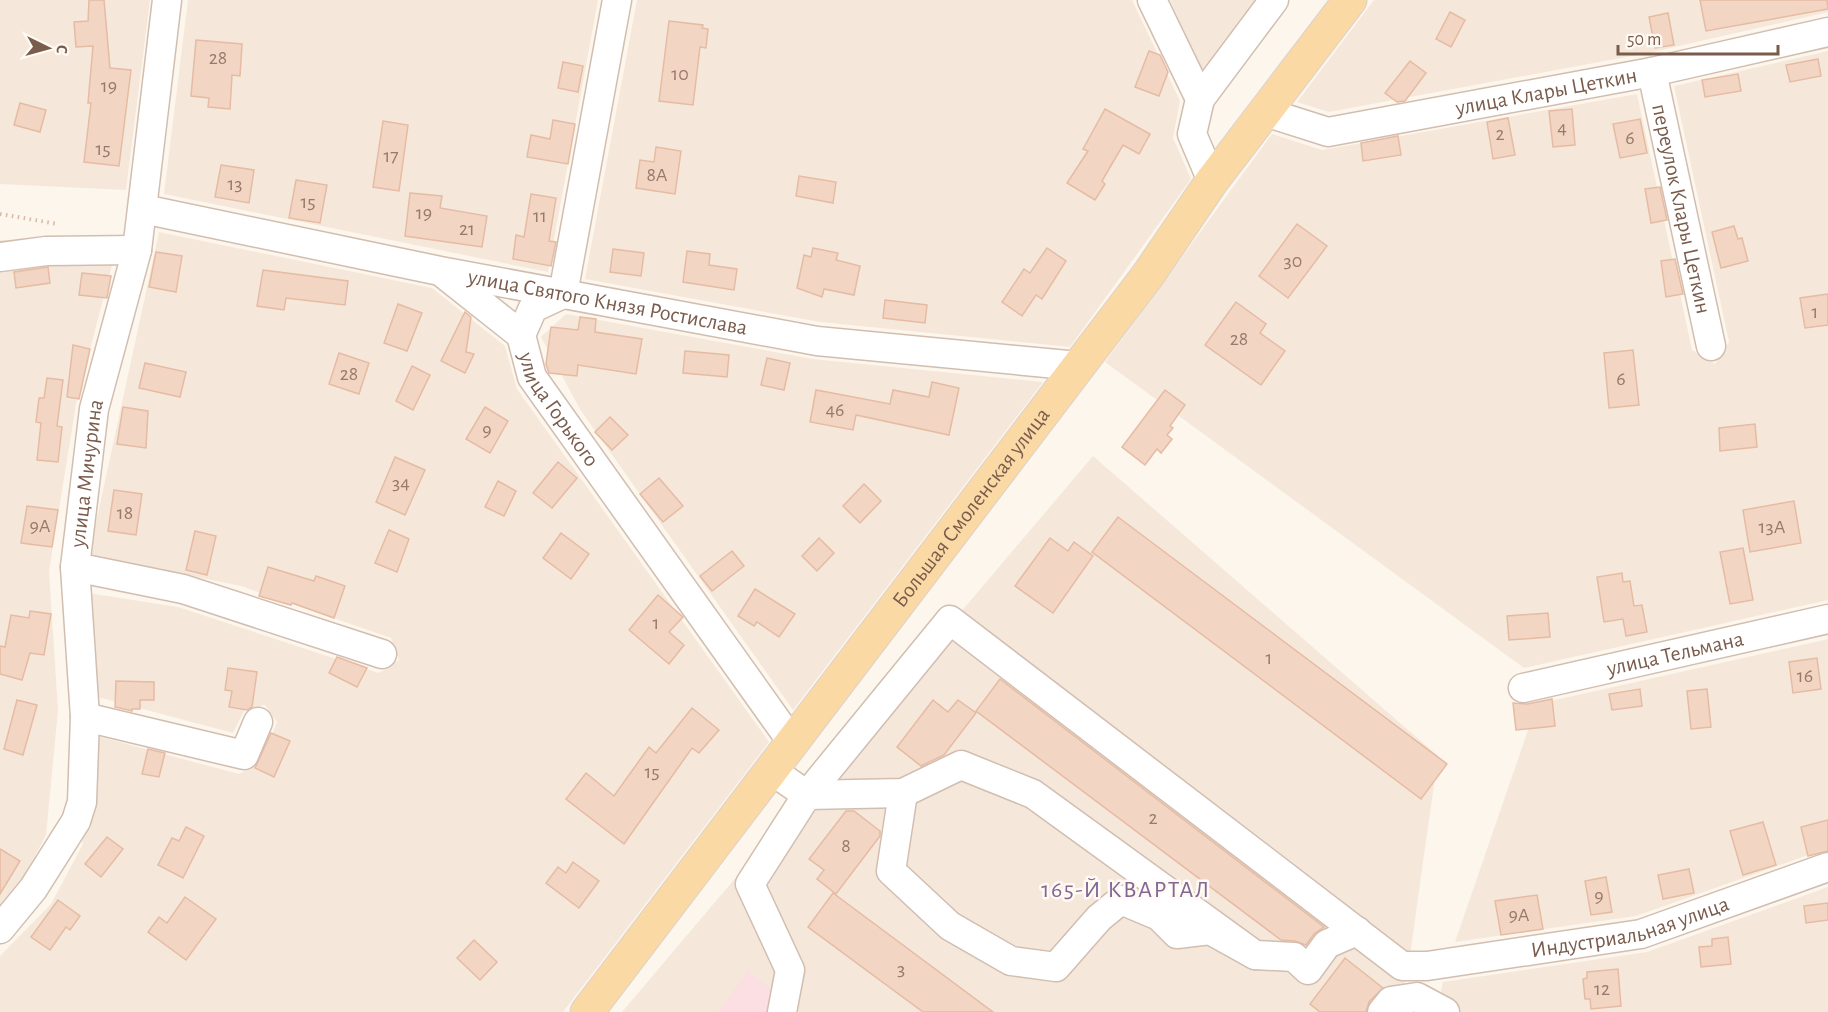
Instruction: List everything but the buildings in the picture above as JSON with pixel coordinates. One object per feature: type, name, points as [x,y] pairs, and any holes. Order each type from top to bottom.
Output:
[{"type":"main road","name":"Большая Смоленская улица","points":[[587,1012],[1148,274],[1212,180],[1350,0]]},
{"type":"street","name":"улица Мичурина","points":[[0,929],[33,889],[75,821],[85,782],[85,717],[75,567],[94,409],[136,250],[143,209],[167,0]]},
{"type":"street","points":[[563,294],[617,0]]},
{"type":"street","points":[[1152,0],[1200,99]]},
{"type":"street","points":[[1212,180],[1192,134],[1200,99],[1274,0]]},
{"type":"street","name":"улица Клары Цеткин","points":[[1265,112],[1328,132],[1652,72],[1828,32]]},
{"type":"street","name":"переулок Клары Цеткин","points":[[1652,72],[1711,346]]},
{"type":"street","name":"улица Святого Князя Ростислава","points":[[143,209],[440,271],[817,341],[1078,366]]},
{"type":"street","points":[[0,257],[46,251],[136,250]]},
{"type":"street","points":[[440,271],[521,335]]},
{"type":"street","name":"улица Горького","points":[[563,294],[533,308],[521,335],[532,377],[792,742]]},
{"type":"street","points":[[75,567],[183,589],[382,654]]},
{"type":"street","name":"Индустриальная улица","points":[[807,795],[950,620],[1402,966],[1427,966],[1641,934],[1828,867]]},
{"type":"street","name":"улица Тельмана","points":[[1523,688],[1827,623]]},
{"type":"street","points":[[85,717],[244,756],[258,722]]},
{"type":"street","points":[[771,770],[807,795],[903,793],[962,765],[1033,794],[1255,955]]},
{"type":"street","points":[[903,793],[891,871],[950,926],[1011,961],[1056,967],[1099,918],[1121,900],[1159,916],[1177,934],[1210,930],[1255,955],[1294,957],[1308,970],[1327,944],[1357,932]]},
{"type":"street","points":[[782,1012],[790,970],[750,884],[807,795]]},
{"type":"street","points":[[1382,1012],[1391,1001],[1417,997],[1444,1012],[1427,966]]},
{"type":"shaded area","points":[[0,0],[150,0],[126,190],[0,184]]},
{"type":"shaded area","points":[[188,0],[598,0],[548,272],[164,194]]},
{"type":"shaded area","points":[[637,0],[1132,0],[1180,101],[1173,138],[1191,179],[1070,347],[820,322],[585,279]]},
{"type":"shaded area","points":[[1170,0],[1257,0],[1203,75]]},
{"type":"shaded area","points":[[1374,0],[1828,0],[1828,12],[1648,53],[1329,112],[1297,102]]},
{"type":"shaded area","points":[[1828,51],[1828,600],[1524,668],[1105,362],[1272,134],[1322,150],[1637,94],[1692,350],[1715,364],[1729,342],[1674,86]]},
{"type":"shaded area","points":[[159,232],[432,288],[505,346],[517,389],[769,742],[563,1012],[0,1012],[0,956],[51,904],[82,846],[93,735],[239,774],[261,763],[277,722],[265,705],[245,709],[233,733],[94,696],[88,593],[178,607],[379,673],[399,660],[391,638],[241,586],[89,555]]},
{"type":"shaded area","points":[[0,240],[114,257],[76,404],[49,571],[58,710],[46,835],[20,884],[0,905]]},
{"type":"shaded area","points":[[566,314],[813,359],[1043,382],[793,710],[581,411],[541,337]]},
{"type":"shaded area","points":[[1093,456],[1438,756],[1409,962],[1398,1012],[622,1012]]},
{"type":"shaded area","points":[[1828,639],[1828,848],[1636,916],[1455,942],[1537,704]]},
{"type":"shaded area","points":[[1828,887],[1828,1012],[1436,1012],[1443,982],[1647,952]]},
{"type":"shaded area","points":[[748,971],[782,997],[770,1012],[717,1012]]},
{"type":"district","name":"165-Й КВАРТАЛ","points":[[1126,890]]}]
